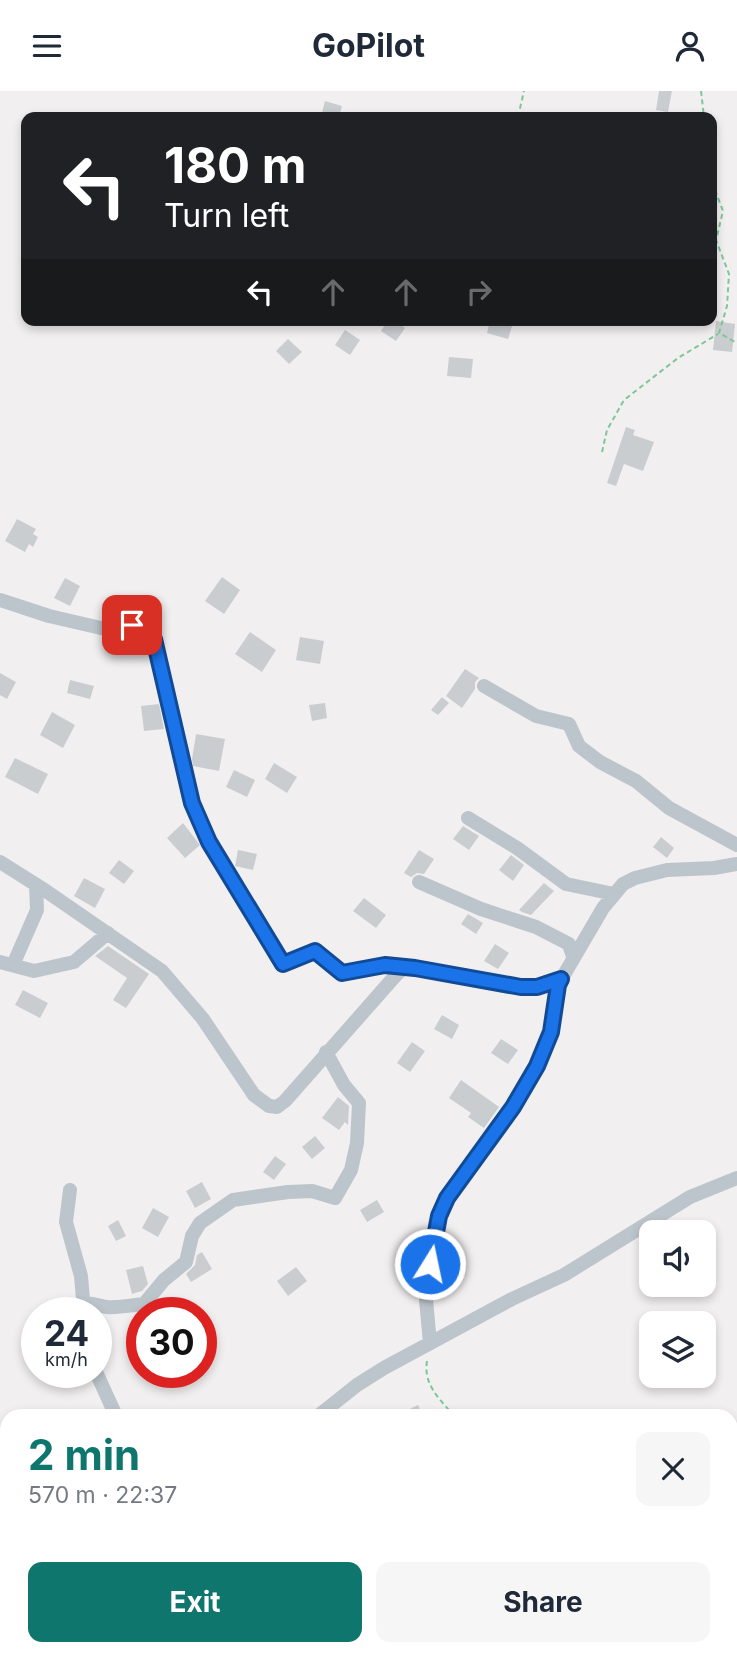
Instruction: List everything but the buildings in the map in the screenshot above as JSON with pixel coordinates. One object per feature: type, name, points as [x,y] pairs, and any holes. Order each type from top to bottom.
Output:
[{"type":"street","points":[[0,600],[49,616],[101,628],[132,625],[154,639],[192,803],[209,842],[283,964],[315,951],[342,973],[385,965],[521,987],[537,987],[561,979]]},
{"type":"street","points":[[484,686],[536,716],[569,724],[579,746],[600,762],[636,781],[669,808],[737,845]]},
{"type":"street","points":[[468,818],[517,848],[566,884],[614,894]]},
{"type":"street","points":[[0,862],[162,971],[181,991],[222,1045],[254,1095],[277,1107],[404,968]]},
{"type":"street","points":[[430,1343],[427,1291],[439,1216],[447,1198],[513,1107],[531,1077],[551,1032],[558,985],[573,957],[623,884],[652,873],[737,864]]},
{"type":"street","points":[[419,882],[481,909],[536,927],[569,944],[573,957]]},
{"type":"street","points":[[36,885],[37,910],[7,963],[34,971],[74,962],[108,933]]},
{"type":"street","points":[[112,1307],[144,1304],[164,1280],[186,1262],[192,1236],[200,1223],[233,1200],[312,1191],[335,1198],[351,1170],[357,1143],[359,1103],[344,1085],[326,1052]]},
{"type":"street","points":[[327,1409],[357,1385],[430,1343],[512,1299],[564,1275],[690,1197],[737,1178]]},
{"type":"street","points":[[70,1190],[66,1222],[81,1276],[82,1297]]},
{"type":"street","points":[[103,1388],[113,1409]]},
{"type":"path","points":[[519,112],[524,91]]},
{"type":"path","points":[[701,91],[703,112]]},
{"type":"path","points":[[717,195],[723,211],[717,236]]},
{"type":"path","points":[[602,452],[607,430],[624,400],[678,358],[719,333],[727,306],[729,274],[717,243]]},
{"type":"path","points":[[719,333],[737,343]]},
{"type":"path","points":[[430,1343],[426,1370],[429,1385],[448,1409]]},
{"type":"route","points":[[132,625],[154,639],[192,803],[209,842],[283,964],[315,951],[342,973],[385,965],[521,987],[537,987],[561,979],[551,1032],[537,1066],[526,1088],[447,1198],[436,1227],[430,1264]]}]
